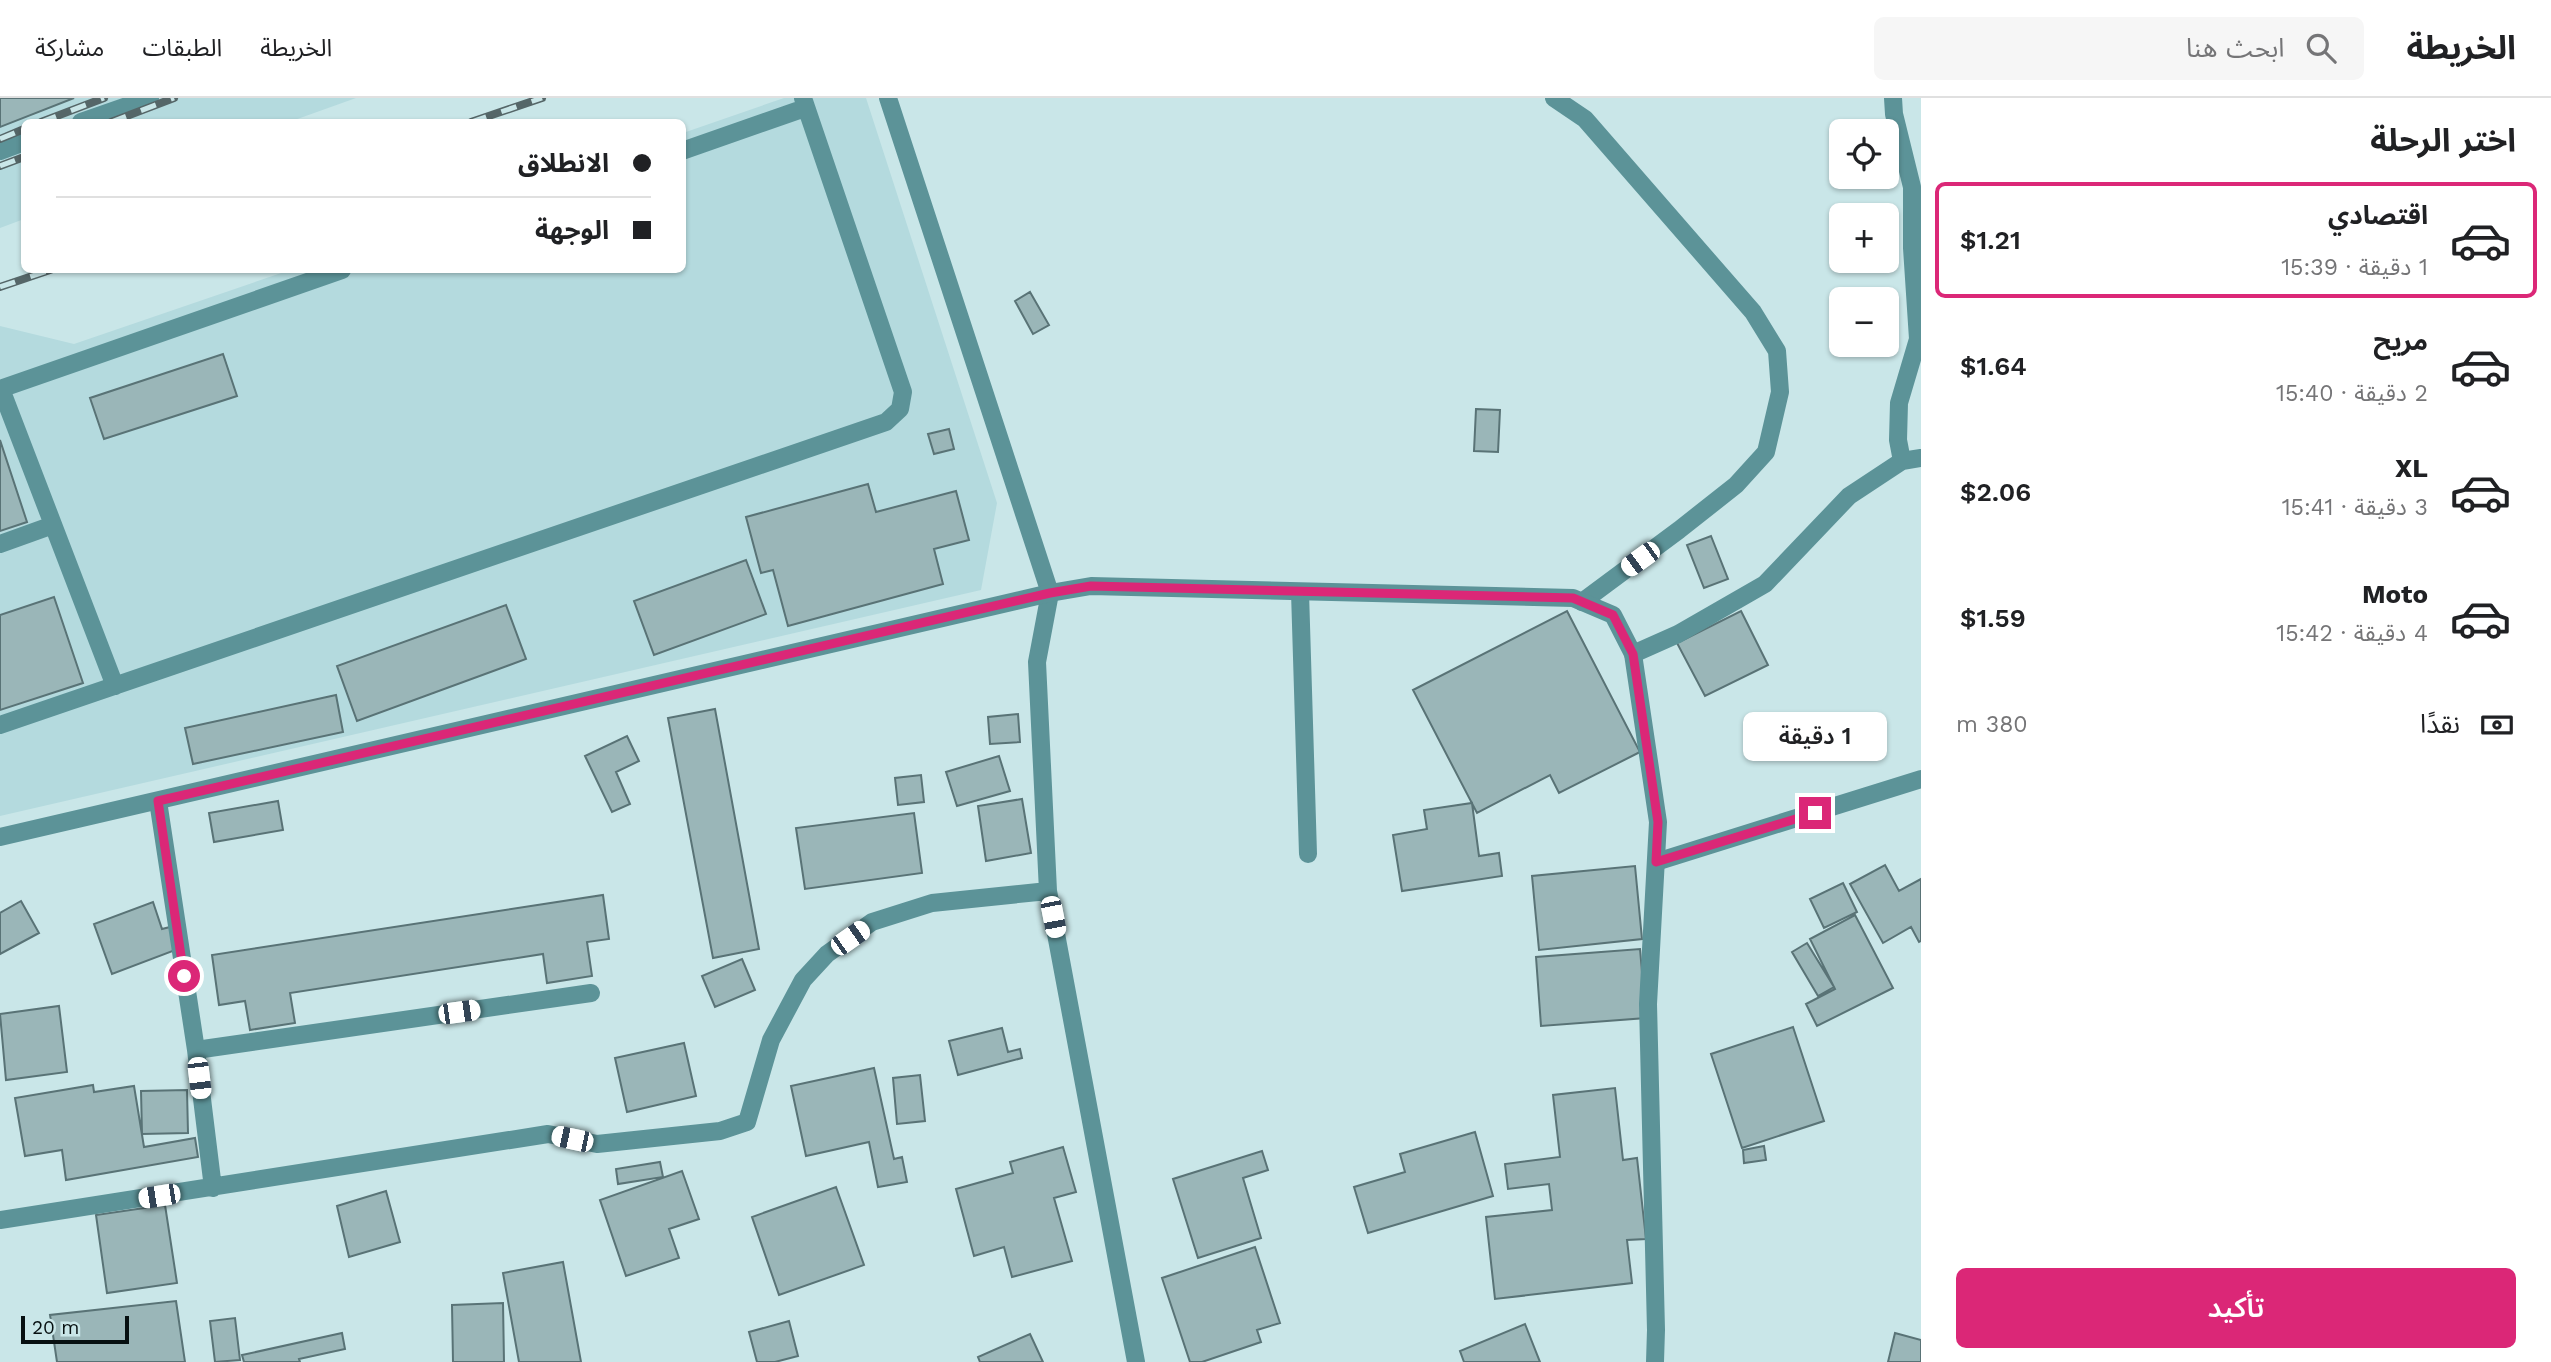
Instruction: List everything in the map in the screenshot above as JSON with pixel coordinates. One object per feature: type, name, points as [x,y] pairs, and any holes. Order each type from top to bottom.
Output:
[{"type":"street","points":[[90,119],[150,98]]},
{"type":"street","points":[[888,98],[1050,593],[1037,662],[1048,891],[1136,1362]]},
{"type":"street","points":[[1554,98],[1585,119],[1753,312],[1777,351],[1780,393],[1766,452],[1737,485],[1582,602]]},
{"type":"street","points":[[1893,98],[1894,114],[1912,187],[1912,248],[1918,339],[1899,403],[1898,440],[1902,461]]},
{"type":"street","points":[[0,725],[886,422],[900,409],[903,392],[803,102],[686,149]]},
{"type":"street","points":[[0,151],[21,143]]},
{"type":"street","points":[[115,686],[0,389],[333,273]]},
{"type":"street","points":[[1633,654],[1678,634],[1765,584],[1849,496],[1902,461],[1921,458]]},
{"type":"street","points":[[0,544],[53,525]]},
{"type":"street","points":[[0,837],[1050,593],[1091,586],[1573,598],[1613,615],[1633,654],[1658,822],[1648,1004],[1655,1362]]},
{"type":"street","points":[[1300,592],[1308,854]]},
{"type":"street","points":[[1656,862],[1921,779]]},
{"type":"street","points":[[158,801],[196,1050],[213,1188]]},
{"type":"street","points":[[0,1220],[548,1134],[597,1144],[720,1131],[747,1122],[771,1040],[803,980],[827,954],[872,922],[932,902],[1048,891]]},
{"type":"street","points":[[196,1050],[591,993]]},
{"type":"shaded area","points":[[0,98],[356,98],[297,119],[21,119],[21,220],[0,228]]},
{"type":"shaded area","points":[[784,98],[866,98],[997,503],[981,590],[0,816],[0,326],[74,344],[281,273],[686,273],[686,132]]},
{"type":"building","points":[[0,98],[74,98],[0,127]]},
{"type":"building","points":[[1030,292],[1049,325],[1033,334],[1015,301]]},
{"type":"building","points":[[223,354],[237,396],[104,439],[90,398]]},
{"type":"building","points":[[1476,409],[1500,410],[1498,452],[1474,451]]},
{"type":"building","points":[[949,429],[954,449],[934,454],[928,434]]},
{"type":"building","points":[[0,440],[27,522],[0,531]]},
{"type":"building","points":[[868,484],[876,512],[956,491],[969,540],[934,549],[943,584],[788,626],[773,570],[761,573],[746,517]]},
{"type":"building","points":[[1711,536],[1728,579],[1704,588],[1687,545]]},
{"type":"building","points":[[746,560],[766,614],[654,655],[634,601]]},
{"type":"building","points":[[54,597],[83,683],[0,710],[0,615]]},
{"type":"building","points":[[506,605],[526,659],[357,721],[337,666]]},
{"type":"building","points":[[1567,611],[1640,752],[1559,793],[1550,775],[1477,813],[1413,690]]},
{"type":"building","points":[[1741,611],[1768,665],[1705,696],[1677,643]]},
{"type":"building","points":[[336,695],[343,732],[193,764],[185,728]]},
{"type":"building","points":[[715,709],[759,949],[713,958],[668,718]]},
{"type":"building","points":[[1018,714],[1020,742],[990,744],[988,717]]},
{"type":"building","points":[[627,736],[639,761],[616,772],[630,804],[612,812],[585,756]]},
{"type":"building","points":[[999,756],[1010,791],[957,806],[946,772]]},
{"type":"building","points":[[921,775],[924,802],[898,805],[895,778]]},
{"type":"building","points":[[1022,799],[1031,853],[986,861],[978,806]]},
{"type":"building","points":[[278,801],[283,830],[214,842],[209,813]]},
{"type":"building","points":[[1472,803],[1479,856],[1499,853],[1502,876],[1402,891],[1393,835],[1427,829],[1424,810]]},
{"type":"building","points":[[914,813],[922,873],[805,889],[796,828]]},
{"type":"building","points":[[1885,865],[1899,891],[1921,879],[1919,942],[1911,927],[1883,943],[1850,884]]},
{"type":"building","points":[[1635,866],[1642,939],[1539,950],[1532,876]]},
{"type":"building","points":[[1843,883],[1857,912],[1824,928],[1810,899]]},
{"type":"building","points":[[603,895],[609,939],[587,942],[592,976],[547,983],[543,954],[290,993],[295,1023],[250,1030],[245,1001],[219,1005],[212,955]]},
{"type":"building","points":[[21,901],[39,933],[0,954],[0,913]]},
{"type":"building","points":[[153,902],[162,929],[170,927],[178,949],[112,974],[94,924]]},
{"type":"building","points":[[1855,915],[1893,988],[1817,1026],[1806,1004],[1835,989],[1810,939]]},
{"type":"building","points":[[1807,943],[1834,987],[1818,996],[1792,952]]},
{"type":"building","points":[[1640,949],[1646,1018],[1541,1026],[1536,957]]},
{"type":"building","points":[[742,959],[755,990],[715,1007],[702,976]]},
{"type":"building","points":[[59,1006],[67,1072],[6,1080],[0,1014]]},
{"type":"building","points":[[1793,1027],[1824,1121],[1742,1148],[1711,1054]]},
{"type":"building","points":[[1002,1028],[1008,1052],[1020,1049],[1022,1058],[958,1075],[949,1041]]},
{"type":"building","points":[[684,1043],[696,1096],[627,1112],[615,1058]]},
{"type":"building","points":[[874,1068],[894,1159],[902,1157],[907,1182],[878,1187],[869,1142],[806,1156],[791,1086]]},
{"type":"building","points":[[920,1075],[925,1121],[897,1124],[893,1078]]},
{"type":"building","points":[[93,1085],[94,1092],[134,1086],[144,1147],[195,1138],[198,1157],[66,1180],[62,1150],[25,1156],[15,1098]]},
{"type":"building","points":[[1615,1088],[1623,1160],[1637,1158],[1646,1239],[1627,1240],[1632,1283],[1495,1299],[1486,1217],[1552,1210],[1549,1184],[1508,1189],[1505,1164],[1560,1157],[1553,1095]]},
{"type":"building","points":[[187,1090],[188,1133],[142,1134],[141,1091]]},
{"type":"building","points":[[1475,1132],[1493,1196],[1368,1233],[1354,1187],[1405,1172],[1400,1154]]},
{"type":"building","points":[[1764,1146],[1766,1160],[1744,1163],[1743,1150]]},
{"type":"building","points":[[1063,1147],[1076,1192],[1054,1198],[1072,1261],[1012,1277],[1004,1247],[974,1256],[956,1189],[1013,1173],[1010,1162]]},
{"type":"building","points":[[1262,1151],[1268,1170],[1243,1178],[1261,1238],[1198,1258],[1173,1179]]},
{"type":"building","points":[[660,1162],[663,1177],[618,1184],[616,1169]]},
{"type":"building","points":[[682,1171],[699,1219],[669,1229],[679,1258],[626,1276],[600,1200]]},
{"type":"building","points":[[836,1187],[864,1265],[779,1295],[752,1217]]},
{"type":"building","points":[[386,1191],[400,1242],[349,1257],[337,1206]]},
{"type":"building","points":[[165,1205],[177,1283],[107,1293],[96,1215]]},
{"type":"building","points":[[1255,1247],[1280,1323],[1257,1330],[1261,1342],[1202,1362],[1190,1362],[1162,1278]]},
{"type":"building","points":[[563,1262],[581,1362],[519,1362],[503,1273]]},
{"type":"building","points":[[176,1301],[185,1362],[57,1362],[50,1315]]},
{"type":"building","points":[[503,1303],[504,1362],[453,1362],[452,1305]]},
{"type":"building","points":[[235,1318],[240,1360],[215,1362],[210,1321]]},
{"type":"building","points":[[789,1321],[798,1356],[775,1362],[757,1362],[749,1332]]},
{"type":"building","points":[[1525,1324],[1540,1362],[1464,1362],[1460,1351]]},
{"type":"building","points":[[342,1333],[345,1349],[299,1359],[300,1362],[244,1362],[242,1355]]},
{"type":"building","points":[[1895,1333],[1921,1340],[1921,1362],[1888,1362]]},
{"type":"building","points":[[1030,1334],[1043,1362],[980,1362],[978,1357]]},
{"type":"railway","points":[[49,119],[104,98]]},
{"type":"railway","points":[[119,119],[174,98]]},
{"type":"railway","points":[[480,119],[542,98]]},
{"type":"railway","points":[[0,139],[21,130]]},
{"type":"railway","points":[[0,166],[21,158]]},
{"type":"railway","points":[[0,287],[41,273]]},
{"type":"route","points":[[184,976],[158,801],[1050,593],[1091,586],[1573,598],[1613,615],[1633,654],[1658,822],[1656,862],[1815,813]]}]
